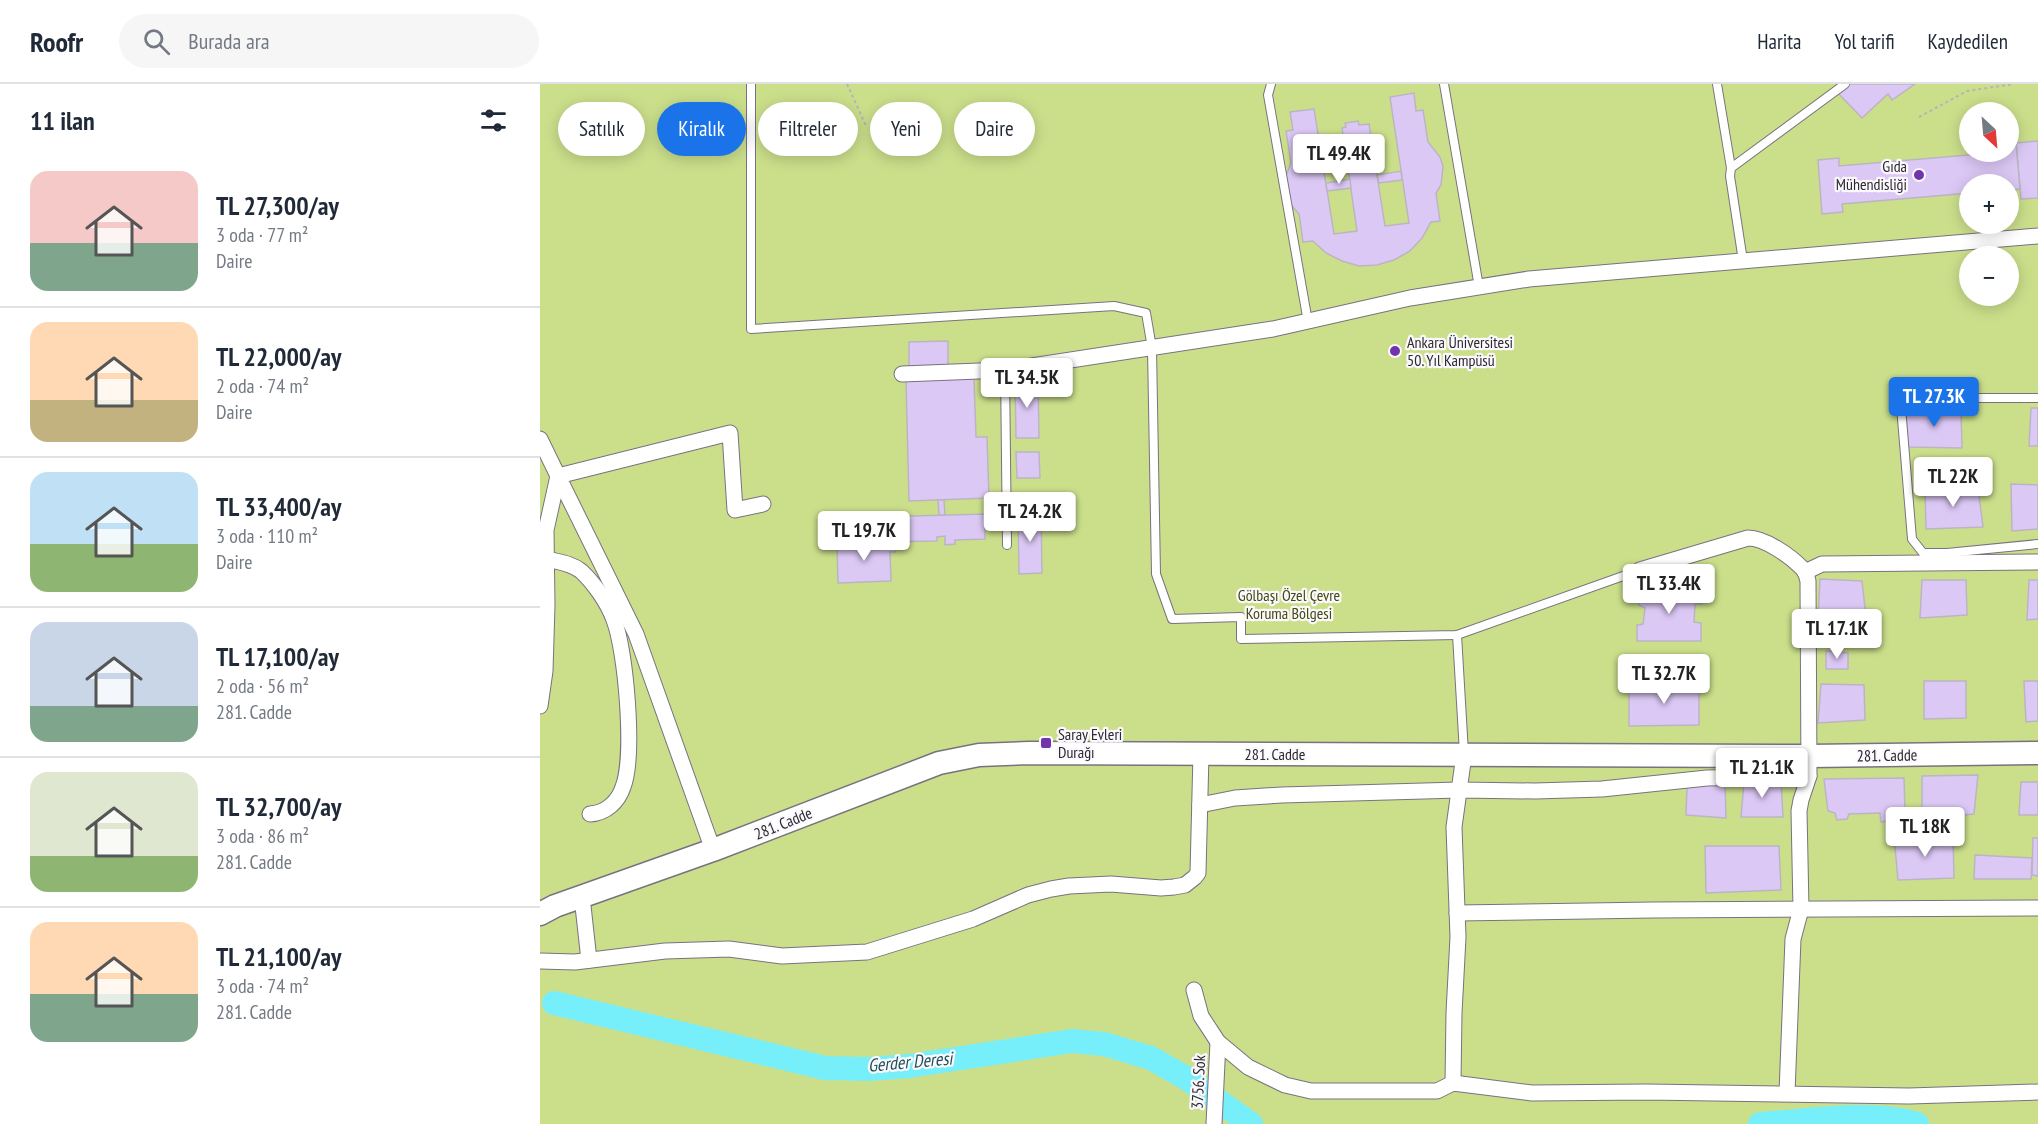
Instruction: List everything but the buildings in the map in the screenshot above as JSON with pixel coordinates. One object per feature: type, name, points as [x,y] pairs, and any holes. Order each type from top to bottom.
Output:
[{"type":"street","points":[[902,374],[1005,370],[1152,348],[1273,329],[1410,298],[1529,279],[2038,236]]},
{"type":"street","points":[[558,476],[730,432],[735,510],[762,504]]},
{"type":"street","points":[[540,439],[636,634],[714,850]]},
{"type":"street","points":[[540,706],[548,605],[547,559],[543,530],[558,476]]},
{"type":"street","points":[[1640,570],[1748,538],[1766,542],[1805,572],[1809,589],[1810,766],[1799,811],[1801,909],[1793,939],[1787,1093]]},
{"type":"street","points":[[547,559],[575,567],[583,573],[609,609],[615,622],[620,648],[629,732],[627,772],[623,788],[613,804],[605,811],[590,814]]},
{"type":"street","points":[[1805,572],[1822,564],[2038,562]]},
{"type":"street","name":"281. Cadde","points":[[540,914],[555,906],[714,850],[908,774],[954,759],[979,755],[1029,753],[1464,755],[1810,766],[2038,753]]},
{"type":"street","points":[[540,961],[559,962],[665,951],[729,949],[782,956],[867,952],[973,919],[1028,895],[1051,889],[1088,884],[1161,888],[1185,885],[1198,873],[1202,754]]},
{"type":"street","points":[[1453,1083],[1458,937],[1454,827],[1464,755]]},
{"type":"street","points":[[1200,806],[1235,798],[1282,795],[1602,789],[1810,766]]},
{"type":"street","points":[[582,897],[589,960]]},
{"type":"street","points":[[1458,913],[2038,908]]},
{"type":"street","points":[[1194,990],[1201,1016],[1218,1042],[1248,1067],[1297,1089],[1437,1091],[1453,1083],[1532,1093],[1787,1093],[1909,1096],[2038,1092]]},
{"type":"street","name":"3756. Sok","points":[[1214,1124],[1218,1042]]},
{"type":"lane","points":[[751,84],[751,329],[1114,306],[1146,313],[1152,348],[1156,574],[1172,618],[1241,617],[1241,639],[1457,635],[1640,570]]},
{"type":"lane","points":[[1271,84],[1268,95],[1308,322]]},
{"type":"lane","points":[[1444,84],[1479,287]]},
{"type":"lane","points":[[1717,84],[1743,261]]},
{"type":"lane","points":[[1731,168],[1845,84]]},
{"type":"lane","points":[[1005,370],[1007,545]]},
{"type":"lane","points":[[2038,398],[1932,399],[1904,402],[1901,407],[1912,539],[1923,553],[1947,553],[2038,544]]},
{"type":"lane","points":[[1457,635],[1464,755]]},
{"type":"path","points":[[847,84],[866,126]]},
{"type":"path","points":[[1919,117],[1967,91],[2014,84]]},
{"type":"green space","name":"Gölbaşı Özel Çevre Koruma Bölgesi","points":[[540,84],[2038,84],[2038,1124],[540,1124]]},
{"type":"waterway","name":"Gerder Deresi","points":[[554,1003],[825,1068],[867,1069],[909,1066],[1072,1041],[1104,1044],[1151,1058],[1186,1078],[1251,1124]]},
{"type":"waterway","name":"Gerder Deresi","points":[[1760,1124],[1860,1117],[1900,1120],[1917,1124]]},
{"type":"place","name":"Gıda Mühendisliği","points":[[1919,175]]},
{"type":"place","name":"Ankara Üniversitesi 50. Yıl Kampüsü","points":[[1395,351]]},
{"type":"place","name":"Saray Evleri Durağı","points":[[1046,743]]}]
